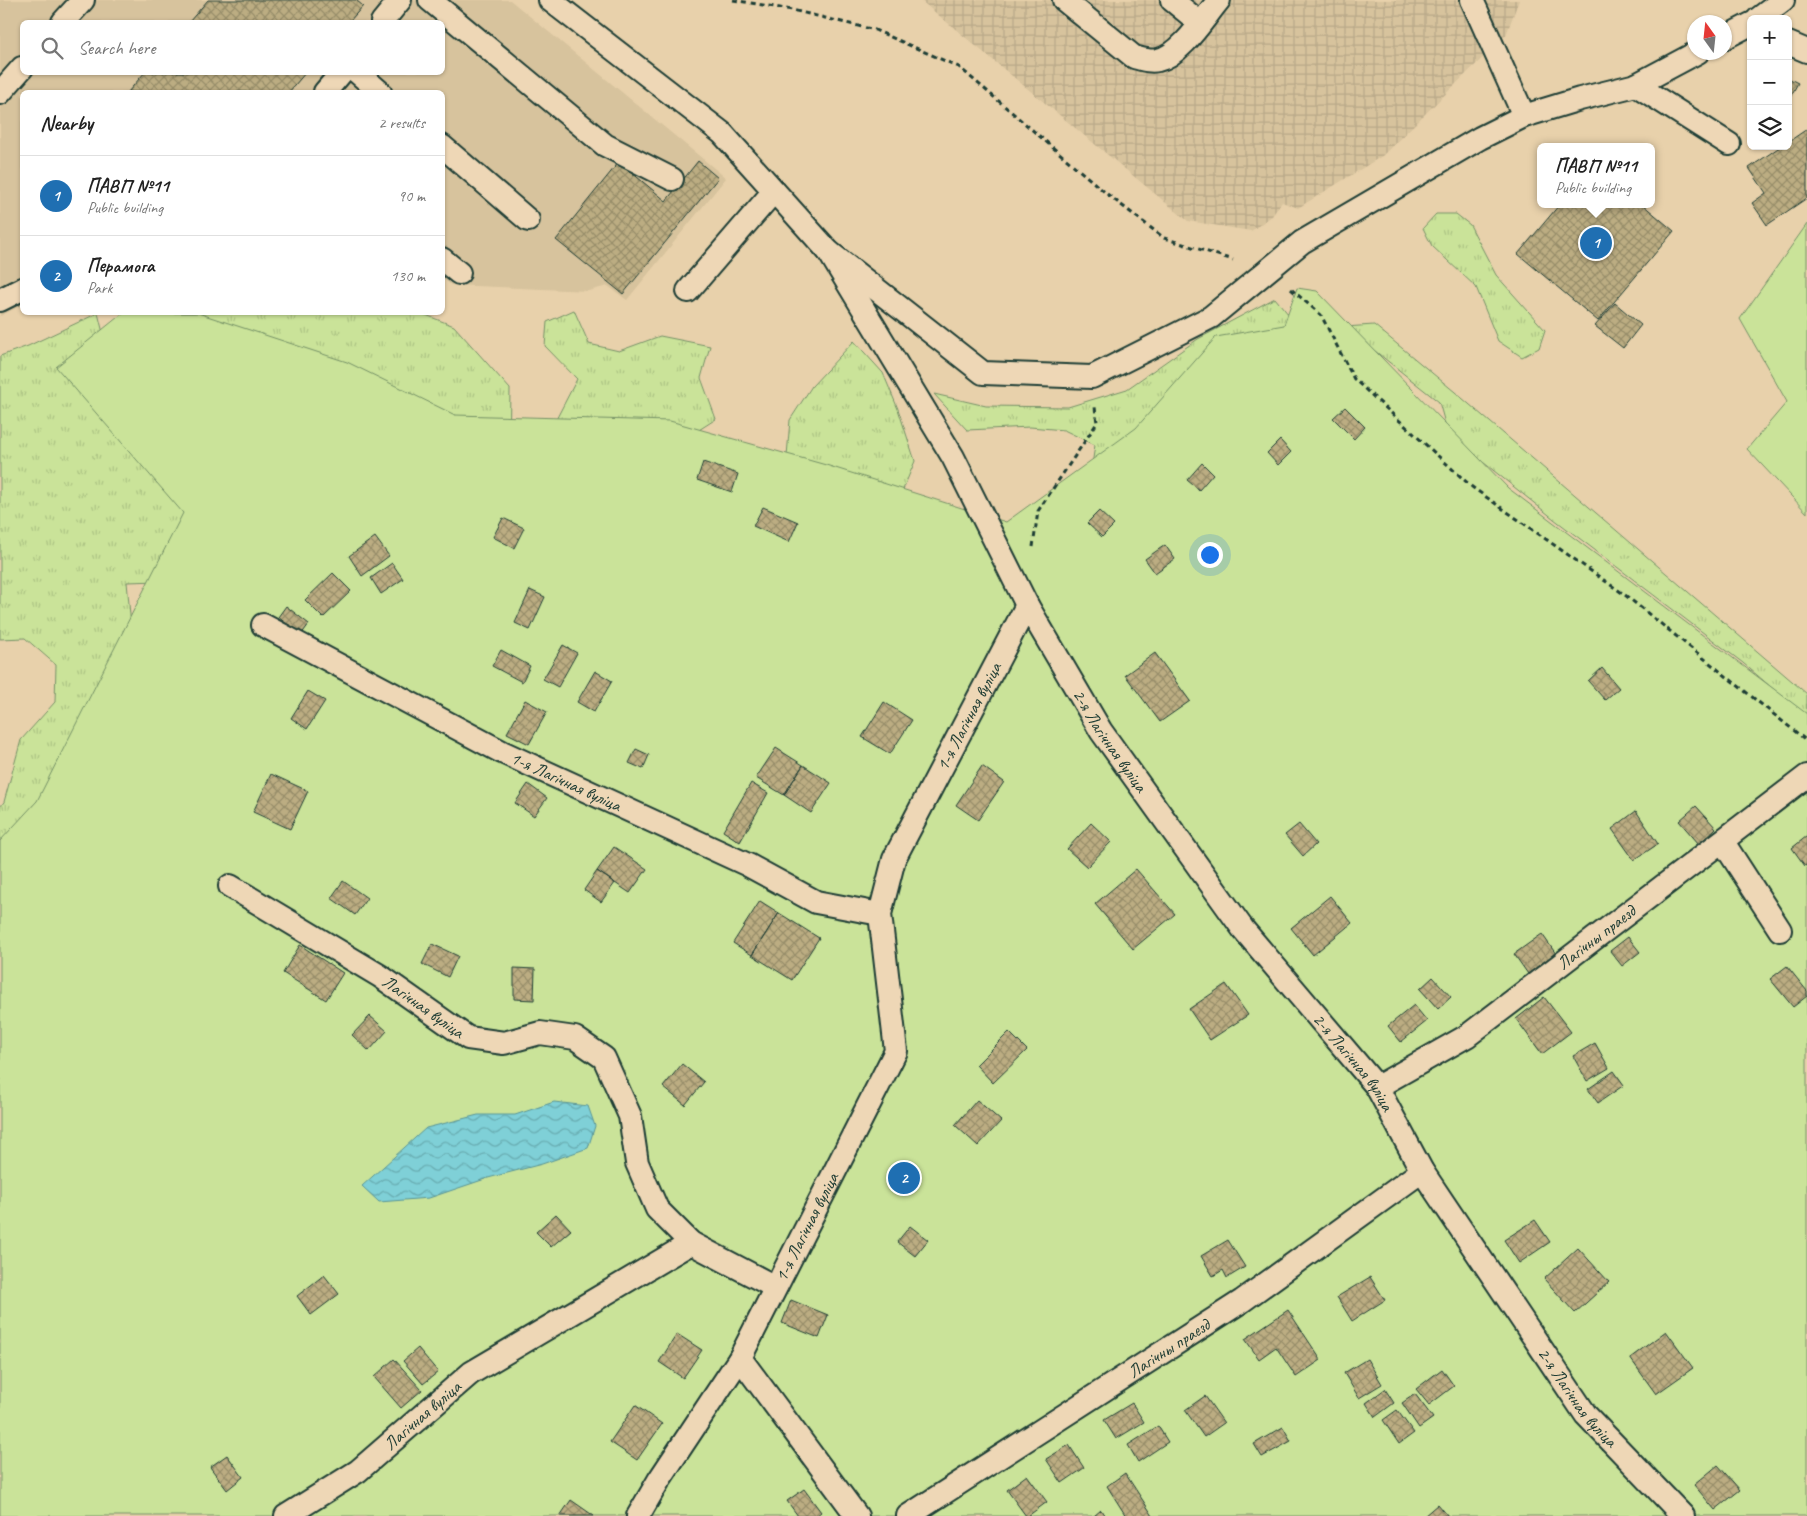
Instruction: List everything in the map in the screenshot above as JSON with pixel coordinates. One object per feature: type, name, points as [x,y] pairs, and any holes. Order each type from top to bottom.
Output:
[{"type":"lane","points":[[65,20],[83,0]]},
{"type":"lane","points":[[384,20],[400,0]]},
{"type":"lane","points":[[430,0],[605,145],[672,179]]},
{"type":"lane","points":[[550,0],[722,133],[829,252],[983,373],[1092,377],[1211,317],[1302,242],[1480,138],[1524,116],[1636,85],[1687,58]]},
{"type":"lane","points":[[1064,0],[1134,57],[1156,61],[1177,51],[1219,0]]},
{"type":"lane","points":[[1172,0],[1200,23]]},
{"type":"lane","points":[[1472,0],[1524,116]]},
{"type":"lane","points":[[1764,15],[1783,0]]},
{"type":"lane","points":[[1732,34],[1747,26]]},
{"type":"lane","points":[[1792,45],[1807,51]]},
{"type":"lane","points":[[0,93],[20,70]]},
{"type":"lane","points":[[327,90],[339,75]]},
{"type":"lane","points":[[360,75],[378,90]]},
{"type":"lane","points":[[1636,85],[1729,144]]},
{"type":"lane","points":[[445,149],[528,220]]},
{"type":"lane","points":[[688,291],[774,191]]},
{"type":"lane","name":"2-я Лагічная вуліца","points":[[829,252],[953,458],[1027,605],[1101,731],[1243,929],[1377,1086],[1422,1171],[1586,1415],[1683,1516]]},
{"type":"lane","points":[[0,300],[20,290]]},
{"type":"lane","name":"1-я Лагічная вуліца","points":[[638,1516],[659,1480],[740,1358],[896,1051],[880,914],[894,858],[1027,605]]},
{"type":"lane","name":"1-я Лагічная вуліца","points":[[263,625],[502,752],[748,865],[816,902],[880,914]]},
{"type":"lane","name":"Лагічны праезд","points":[[1377,1086],[1467,1036],[1807,776]]},
{"type":"lane","points":[[1723,842],[1780,930]]},
{"type":"lane","name":"Лагічная вуліца","points":[[230,886],[380,976],[468,1038],[504,1044],[540,1033],[575,1038],[604,1058],[630,1116],[637,1163],[657,1209],[691,1243],[775,1287]]},
{"type":"lane","name":"Лагічны праезд","points":[[908,1516],[1242,1301],[1422,1171]]},
{"type":"lane","name":"Лагічная вуліца","points":[[286,1516],[358,1471],[472,1373],[691,1243]]},
{"type":"lane","points":[[740,1358],[857,1516]]},
{"type":"path","points":[[733,0],[792,10],[874,30],[959,67],[1107,194],[1164,238],[1269,270],[1321,315],[1354,379],[1472,487],[1625,595],[1807,741]]},
{"type":"path","points":[[1033,549],[1038,511],[1097,423],[1092,377]]},
{"type":"shaded area","points":[[0,0],[510,0],[726,178],[627,300],[608,286],[588,291],[451,285],[445,280],[445,90],[20,90],[20,306],[0,316]]},
{"type":"shaded area","points":[[920,0],[1519,0],[1506,35],[1382,156],[1298,208],[1282,202],[1272,216],[1251,231],[1188,221]]},
{"type":"green space","points":[[1436,214],[1456,214],[1470,225],[1496,275],[1545,330],[1539,348],[1522,357],[1498,341],[1476,287],[1432,246],[1423,228]]},
{"type":"green space","points":[[1807,224],[1807,513],[1747,449],[1787,402],[1740,319]]},
{"type":"green space","points":[[1297,288],[1317,291],[1508,488],[1807,714],[1807,1516],[0,1516],[0,841],[37,801],[183,513],[56,367],[121,315],[204,315],[347,362],[455,415],[670,421],[826,465],[1006,522],[1136,428],[1216,337],[1284,325]]},
{"type":"green space","points":[[1275,298],[1307,337],[1090,479],[1095,445],[1064,430],[1030,427],[967,430],[934,394],[986,406],[1068,407],[1127,389],[1198,339]]},
{"type":"green space","points":[[574,310],[589,344],[619,351],[660,336],[710,346],[701,378],[716,419],[669,449],[547,437],[577,379],[545,346],[547,322]]},
{"type":"green space","points":[[94,315],[98,315],[107,349],[206,509],[193,580],[127,582],[135,670],[0,862],[0,807],[4,802],[21,740],[55,702],[56,665],[25,638],[0,639],[0,356],[28,346]]},
{"type":"green space","points":[[158,315],[426,315],[454,326],[510,389],[509,458]]},
{"type":"green space","points":[[1374,325],[1455,392],[1807,694],[1807,718],[1743,663],[1554,519],[1448,434],[1439,402],[1345,327]]},
{"type":"green space","points":[[854,341],[883,373],[898,409],[915,461],[899,499],[786,468],[790,420],[812,386]]},
{"type":"water","points":[[554,1102],[588,1106],[595,1126],[588,1148],[429,1198],[379,1202],[362,1186],[426,1128],[478,1115],[515,1115]]},
{"type":"building","points":[[208,0],[356,0],[363,6],[351,20],[191,20]]},
{"type":"building","points":[[142,75],[303,75],[291,90],[130,90]]},
{"type":"building","points":[[1792,80],[1798,83],[1792,94]]},
{"type":"building","points":[[1807,129],[1807,198],[1767,225],[1752,203],[1766,193],[1749,168],[1775,150],[1792,150],[1792,139]]},
{"type":"building","points":[[698,161],[718,178],[623,294],[556,240],[619,162],[666,201]]},
{"type":"building","points":[[1557,208],[1647,208],[1674,231],[1598,321],[1518,254]]},
{"type":"building","points":[[1615,303],[1641,325],[1623,348],[1595,326]]},
{"type":"building","points":[[1345,407],[1365,427],[1354,439],[1333,418]]},
{"type":"building","points":[[1280,440],[1291,452],[1278,465],[1267,453]]},
{"type":"building","points":[[703,462],[738,474],[732,492],[697,480]]},
{"type":"building","points":[[1202,463],[1213,474],[1199,490],[1187,480]]},
{"type":"building","points":[[763,507],[798,522],[789,542],[753,526]]},
{"type":"building","points":[[1099,511],[1114,525],[1102,537],[1087,523]]},
{"type":"building","points":[[503,518],[524,528],[514,548],[493,537]]},
{"type":"building","points":[[375,537],[389,556],[362,576],[349,556]]},
{"type":"building","points":[[1165,545],[1175,559],[1155,573],[1145,559]]},
{"type":"building","points":[[392,563],[403,579],[381,594],[371,578]]},
{"type":"building","points":[[333,573],[351,591],[323,618],[305,600]]},
{"type":"building","points":[[530,590],[545,597],[530,630],[515,623]]},
{"type":"building","points":[[286,606],[309,624],[301,635],[278,617]]},
{"type":"building","points":[[563,645],[577,653],[558,687],[543,679]]},
{"type":"building","points":[[501,650],[530,666],[522,682],[492,666]]},
{"type":"building","points":[[1155,653],[1190,701],[1160,722],[1125,675]]},
{"type":"building","points":[[1602,668],[1619,688],[1605,700],[1588,681]]},
{"type":"building","points":[[595,671],[612,681],[594,712],[577,702]]},
{"type":"building","points":[[308,691],[325,701],[307,729],[291,718]]},
{"type":"building","points":[[525,700],[547,712],[529,744],[507,733]]},
{"type":"building","points":[[884,702],[912,720],[890,754],[862,737]]},
{"type":"building","points":[[776,748],[803,765],[784,795],[756,778]]},
{"type":"building","points":[[636,749],[649,755],[643,769],[629,763]]},
{"type":"building","points":[[803,765],[831,783],[811,813],[784,795]]},
{"type":"building","points":[[982,766],[1004,782],[978,820],[956,805]]},
{"type":"building","points":[[271,774],[308,791],[290,829],[253,812]]},
{"type":"building","points":[[751,783],[768,793],[740,842],[723,831]]},
{"type":"building","points":[[528,784],[547,798],[534,816],[515,803]]},
{"type":"building","points":[[1696,806],[1716,828],[1699,844],[1679,821]]},
{"type":"building","points":[[1636,811],[1658,844],[1634,860],[1612,829]]},
{"type":"building","points":[[1091,823],[1111,842],[1087,867],[1067,849]]},
{"type":"building","points":[[1299,824],[1316,844],[1303,856],[1285,835]]},
{"type":"building","points":[[1807,836],[1807,865],[1805,866],[1792,848]]},
{"type":"building","points":[[614,847],[647,869],[630,893],[597,871]]},
{"type":"building","points":[[1136,869],[1175,914],[1133,949],[1095,904]]},
{"type":"building","points":[[597,871],[615,883],[601,902],[584,890]]},
{"type":"building","points":[[343,881],[367,898],[355,915],[331,898]]},
{"type":"building","points":[[1330,896],[1352,923],[1313,955],[1291,928]]},
{"type":"building","points":[[760,901],[779,913],[752,955],[733,943]]},
{"type":"building","points":[[779,913],[819,938],[792,980],[752,955]]},
{"type":"building","points":[[1542,934],[1556,954],[1528,974],[1514,954]]},
{"type":"building","points":[[1628,937],[1640,952],[1622,966],[1610,951]]},
{"type":"building","points":[[432,944],[458,956],[448,977],[422,964]]},
{"type":"building","points":[[300,945],[343,973],[326,1000],[283,973]]},
{"type":"building","points":[[1787,966],[1807,991],[1807,996],[1793,1007],[1770,979]]},
{"type":"building","points":[[514,968],[535,969],[534,1000],[514,999]]},
{"type":"building","points":[[1433,977],[1451,997],[1438,1009],[1420,989]]},
{"type":"building","points":[[1226,984],[1248,1015],[1210,1040],[1189,1009]]},
{"type":"building","points":[[1544,997],[1571,1032],[1542,1054],[1516,1019]]},
{"type":"building","points":[[1414,1005],[1427,1021],[1401,1042],[1388,1026]]},
{"type":"building","points":[[370,1016],[387,1031],[369,1051],[352,1035]]},
{"type":"building","points":[[1009,1032],[1027,1050],[993,1083],[976,1065]]},
{"type":"building","points":[[1595,1043],[1609,1068],[1587,1081],[1573,1056]]},
{"type":"building","points":[[682,1064],[704,1082],[685,1105],[663,1087]]},
{"type":"building","points":[[1614,1071],[1624,1085],[1598,1103],[1588,1089]]},
{"type":"building","points":[[977,1100],[1001,1121],[978,1146],[955,1125]]},
{"type":"building","points":[[556,1214],[571,1230],[551,1247],[536,1232]]},
{"type":"building","points":[[1535,1220],[1550,1242],[1519,1263],[1504,1240]]},
{"type":"building","points":[[910,1226],[928,1240],[915,1256],[897,1242]]},
{"type":"building","points":[[1228,1240],[1245,1267],[1227,1278],[1223,1270],[1213,1276],[1201,1256]]},
{"type":"building","points":[[1578,1248],[1609,1282],[1575,1313],[1544,1279]]},
{"type":"building","points":[[324,1275],[339,1294],[311,1315],[297,1296]]},
{"type":"building","points":[[1370,1277],[1385,1300],[1352,1321],[1337,1297]]},
{"type":"building","points":[[791,1300],[828,1315],[819,1338],[782,1323]]},
{"type":"building","points":[[1288,1310],[1321,1360],[1296,1377],[1276,1347],[1259,1359],[1245,1339]]},
{"type":"building","points":[[1666,1331],[1693,1368],[1656,1394],[1630,1358]]},
{"type":"building","points":[[677,1334],[702,1350],[683,1378],[659,1362]]},
{"type":"building","points":[[418,1348],[438,1372],[423,1384],[403,1361]]},
{"type":"building","points":[[394,1359],[422,1390],[401,1408],[374,1377]]},
{"type":"building","points":[[1367,1359],[1382,1384],[1359,1398],[1344,1373]]},
{"type":"building","points":[[1442,1369],[1454,1386],[1429,1405],[1416,1389]]},
{"type":"building","points":[[1385,1389],[1394,1403],[1375,1417],[1366,1403]]},
{"type":"building","points":[[1415,1394],[1433,1418],[1419,1428],[1402,1403]]},
{"type":"building","points":[[1205,1396],[1224,1423],[1204,1437],[1185,1410]]},
{"type":"building","points":[[1132,1403],[1144,1422],[1116,1439],[1104,1420]]},
{"type":"building","points":[[635,1405],[662,1424],[637,1460],[610,1442]]},
{"type":"building","points":[[1397,1410],[1414,1433],[1399,1444],[1383,1420]]},
{"type":"building","points":[[1158,1426],[1168,1442],[1138,1462],[1128,1445]]},
{"type":"building","points":[[1283,1427],[1291,1441],[1262,1457],[1254,1444]]},
{"type":"building","points":[[1069,1445],[1084,1468],[1062,1483],[1046,1459]]},
{"type":"building","points":[[227,1455],[243,1477],[227,1490],[210,1467]]},
{"type":"building","points":[[1718,1465],[1740,1490],[1715,1510],[1694,1485]]},
{"type":"building","points":[[1125,1473],[1153,1516],[1126,1516],[1107,1486]]},
{"type":"building","points":[[1027,1475],[1047,1502],[1026,1516],[1007,1490]]},
{"type":"building","points":[[804,1489],[821,1512],[816,1516],[798,1516],[787,1501]]},
{"type":"building","points":[[571,1500],[594,1516],[560,1516]]},
{"type":"building","points":[[1438,1504],[1448,1516],[1424,1516]]},
{"type":"building","points":[[1101,1510],[1105,1516],[1094,1516]]},
{"type":"place","name":"ПАВП №11","points":[[1596,243]]},
{"type":"place","name":"Перамога","points":[[904,1178]]}]
